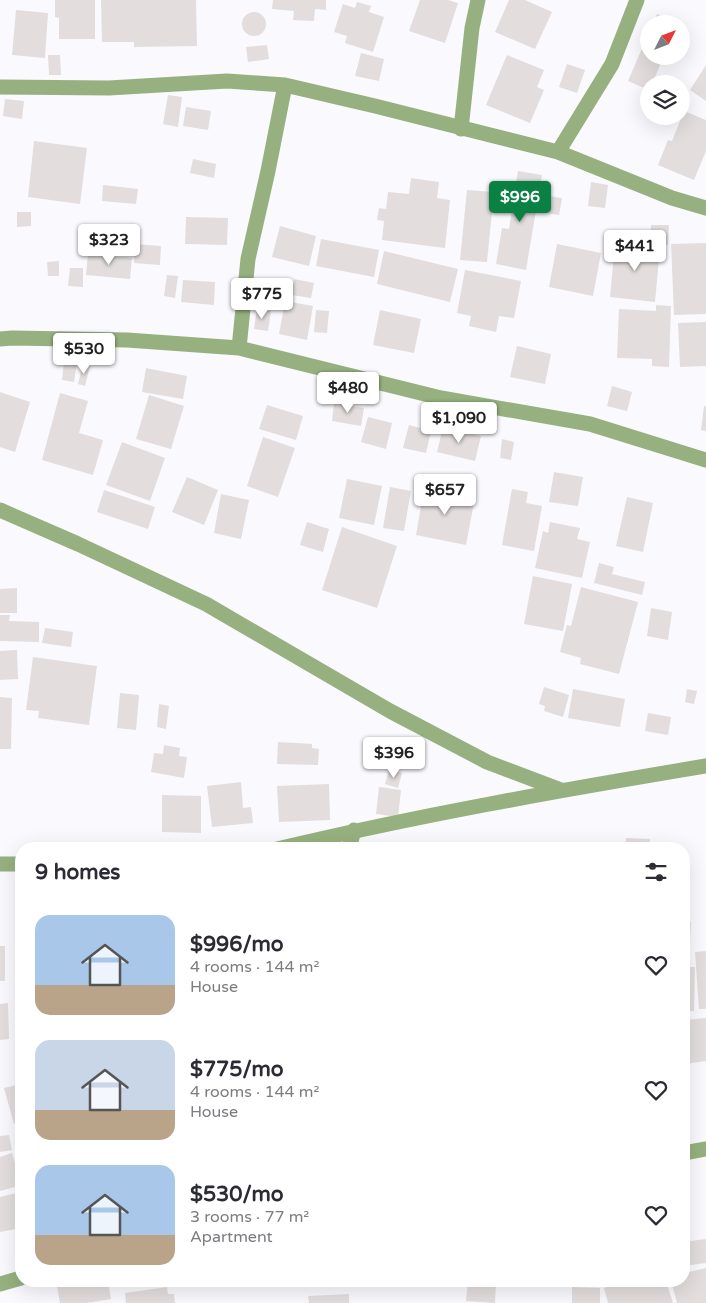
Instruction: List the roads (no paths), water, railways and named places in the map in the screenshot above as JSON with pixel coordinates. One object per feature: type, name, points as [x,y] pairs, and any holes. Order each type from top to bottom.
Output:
[{"type":"street","points":[[461,128],[472,28],[478,0]]},
{"type":"street","points":[[558,152],[612,64],[637,0]]},
{"type":"street","points":[[0,87],[109,88],[227,81],[286,85],[558,152],[672,198],[706,208]]},
{"type":"street","points":[[239,348],[248,259],[286,85]]},
{"type":"street","points":[[0,339],[127,340],[239,348],[442,398],[590,424],[706,460]]},
{"type":"street","points":[[0,510],[206,604],[390,711],[478,758],[562,790]]},
{"type":"street","points":[[305,842],[354,830],[562,790],[706,766]]},
{"type":"street","points":[[351,842],[354,830]]},
{"type":"street","points":[[0,864],[15,864]]},
{"type":"street","points":[[690,1152],[706,1149]]},
{"type":"street","points":[[0,1284],[15,1280]]}]
